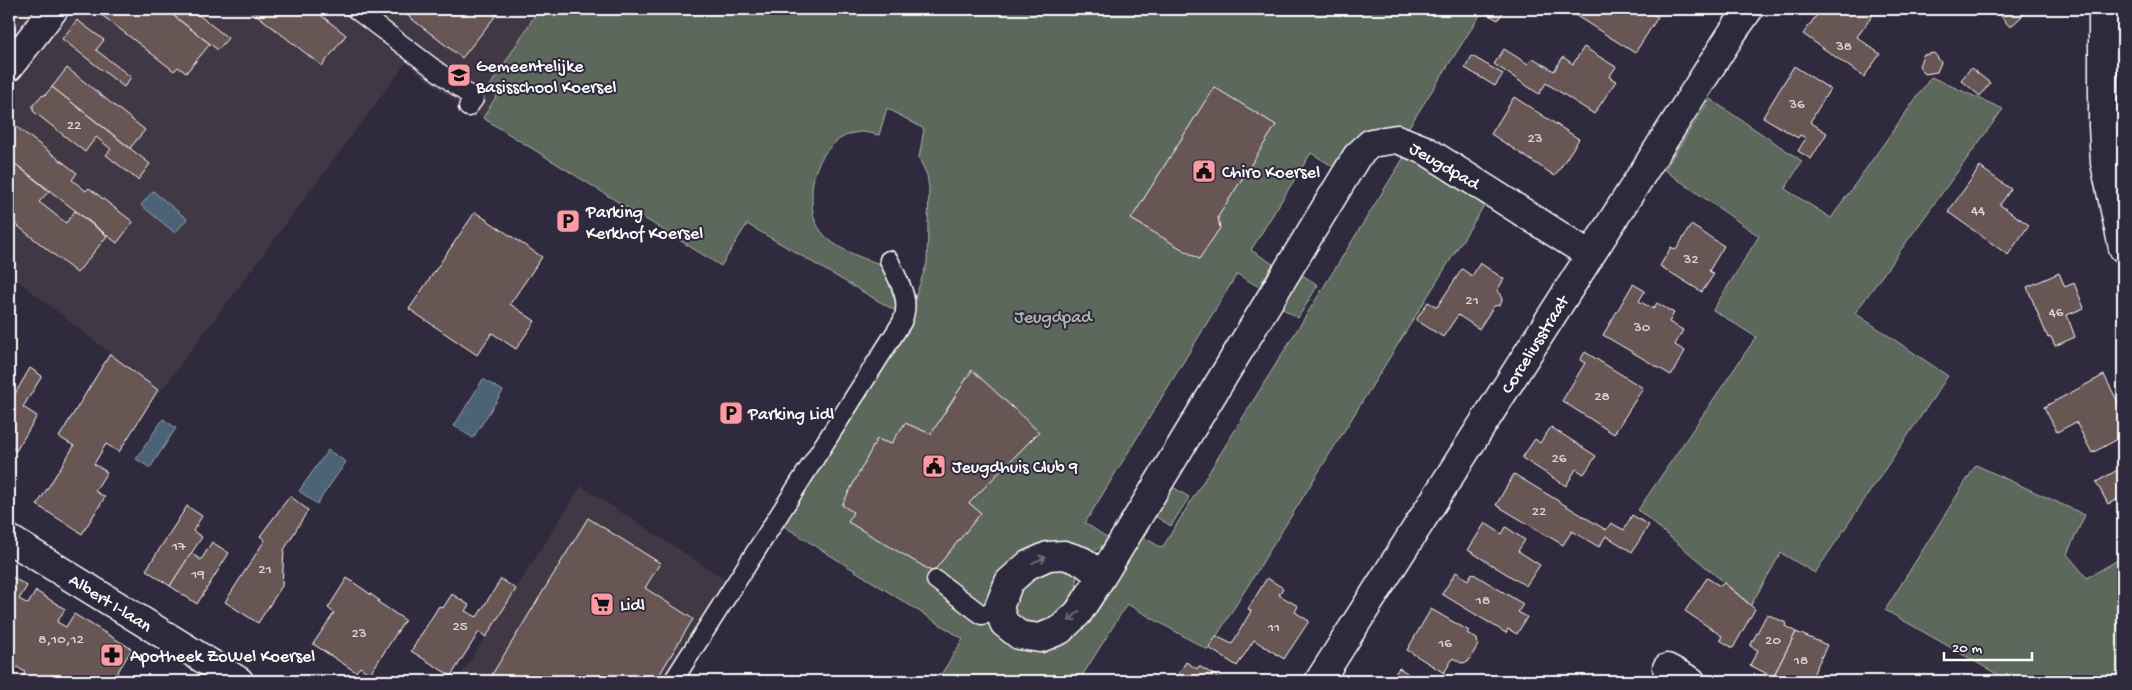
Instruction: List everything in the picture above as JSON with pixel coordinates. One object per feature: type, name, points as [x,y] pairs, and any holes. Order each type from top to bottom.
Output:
[{"type":"street","points":[[9,67],[54,9]]},
{"type":"street","name":"Corceliusstraat","points":[[1319,681],[1749,9]]},
{"type":"street","points":[[2103,9],[2103,126],[2105,163],[2123,248]]},
{"type":"street","name":"Jeugdpad","points":[[1000,611],[1004,623],[1019,635],[1040,638],[1060,630],[1078,613],[1357,156],[1371,143],[1397,139],[1425,150],[1590,255]]},
{"type":"street","name":"Albert I-laan","points":[[9,539],[239,681]]},
{"type":"street","points":[[1000,611],[999,607],[1009,582],[1028,565],[1048,556],[1064,554],[1082,561],[1102,576]]},
{"type":"street","points":[[1667,668],[1691,681]]},
{"type":"lane","points":[[355,9],[474,99],[468,108]]},
{"type":"lane","points":[[672,681],[902,322],[906,311],[906,300],[889,260]]},
{"type":"lane","points":[[936,580],[982,615],[1000,611]]},
{"type":"shaded area","points":[[9,9],[40,9],[9,48]]},
{"type":"shaded area","points":[[72,9],[539,9],[490,86],[499,92],[483,118],[468,107],[457,103],[406,63],[160,392],[14,278],[9,286],[9,89]]},
{"type":"shaded area","name":"Lidl","points":[[581,486],[729,582],[667,681],[457,681]]},
{"type":"green space","points":[[539,9],[1180,9],[1186,13],[1189,9],[1484,9],[1407,130],[1341,156],[1334,167],[1311,153],[1251,250],[1273,264],[1259,287],[1237,274],[1085,523],[1108,538],[1100,547],[1093,551],[1085,551],[1075,546],[990,601],[991,622],[994,632],[1006,642],[1016,647],[1038,650],[1048,649],[1068,641],[1084,627],[1140,535],[1162,548],[1406,154],[1485,204],[1208,650],[1127,604],[1079,681],[937,681],[963,639],[779,523],[908,318],[927,263],[929,188],[927,175],[919,158],[924,129],[887,108],[879,135],[860,132],[849,134],[840,139],[819,163],[813,183],[813,212],[821,232],[845,250],[883,265],[899,313],[747,224],[721,266],[483,118],[499,92],[490,86]]},
{"type":"green space","points":[[1931,77],[2003,109],[1855,313],[1948,376],[1815,573],[1781,553],[1751,605],[1638,510],[1756,337],[1713,310],[1759,236],[1664,170],[1710,99],[1802,161],[1785,189],[1831,218]]},
{"type":"green space","points":[[1299,273],[1318,285],[1298,318],[1278,306]]},
{"type":"green space","points":[[1976,465],[2085,515],[2067,554],[2087,578],[2123,557],[2123,681],[2009,681],[1885,610]]},
{"type":"green space","points":[[1171,486],[1189,497],[1171,526],[1153,515]]},
{"type":"green space","points":[[1058,565],[1075,571],[1077,581],[1075,592],[1070,601],[1054,616],[1044,621],[1023,623],[1013,613],[1017,594],[1026,582],[1033,577]]},
{"type":"water","points":[[153,191],[187,219],[175,233],[141,205]]},
{"type":"water","points":[[483,379],[503,391],[473,438],[454,426]]},
{"type":"water","points":[[163,419],[176,428],[150,468],[136,459]]},
{"type":"water","points":[[328,450],[346,462],[317,504],[299,491]]},
{"type":"building","points":[[9,9],[15,9],[9,17]]},
{"type":"building","points":[[94,9],[165,9],[210,44],[186,73],[178,67],[174,71]]},
{"type":"building","points":[[165,9],[191,9],[228,38],[218,50]]},
{"type":"building","points":[[249,9],[313,9],[346,35],[322,66]]},
{"type":"building","points":[[399,9],[501,9],[462,58]]},
{"type":"building","points":[[1484,9],[1505,9],[1498,20],[1482,11]]},
{"type":"building","points":[[1572,9],[1645,9],[1658,17],[1635,53],[1570,12]]},
{"type":"building","points":[[1821,9],[1871,9],[1875,12],[1857,37],[1880,54],[1864,77],[1803,34]]},
{"type":"building","points":[[1997,9],[2030,9],[2010,27]]},
{"type":"building","points":[[77,20],[104,40],[96,50],[131,77],[124,87],[62,39]]},
{"type":"building","points":[[1584,47],[1616,67],[1609,77],[1616,81],[1594,114],[1546,83],[1539,94],[1494,64],[1504,49],[1528,64],[1533,58],[1554,71],[1563,57],[1573,64]]},
{"type":"building","points":[[1934,53],[1941,62],[1937,72],[1925,74],[1919,66],[1923,55]]},
{"type":"building","points":[[1472,56],[1503,74],[1495,86],[1465,68]]},
{"type":"building","points":[[1794,66],[1830,89],[1810,122],[1827,133],[1811,159],[1798,151],[1806,138],[1800,135],[1798,138],[1763,117]]},
{"type":"building","points":[[67,68],[145,130],[130,148],[52,87]]},
{"type":"building","points":[[1971,68],[1990,83],[1980,96],[1961,80]]},
{"type":"building","points":[[52,87],[150,164],[138,180],[106,155],[111,149],[96,137],[85,152],[33,111],[33,105]]},
{"type":"building","name":"Chiro Koersel","points":[[1214,87],[1276,125],[1218,217],[1220,228],[1199,259],[1131,219]]},
{"type":"building","points":[[1514,97],[1579,139],[1555,176],[1491,134]]},
{"type":"building","points":[[9,121],[77,173],[72,180],[86,191],[89,188],[133,222],[117,243],[9,159]]},
{"type":"building","points":[[9,159],[49,191],[39,202],[66,223],[75,211],[107,236],[77,273],[9,219]]},
{"type":"building","points":[[1980,167],[2011,189],[2000,205],[2029,225],[2008,255],[1948,212]]},
{"type":"building","points":[[475,212],[542,257],[510,304],[535,321],[516,349],[492,333],[477,355],[409,309]]},
{"type":"building","points":[[1691,225],[1724,246],[1709,271],[1714,274],[1702,292],[1660,266],[1671,247],[1676,250]]},
{"type":"building","points":[[1480,263],[1504,279],[1497,291],[1501,294],[1502,301],[1500,305],[1494,306],[1479,329],[1458,315],[1443,337],[1416,320],[1428,302],[1437,307],[1462,269],[1472,276]]},
{"type":"building","points":[[2059,273],[2065,287],[2074,283],[2084,308],[2067,315],[2075,337],[2055,346],[2051,337],[2048,338],[2027,287]]},
{"type":"building","points":[[1633,284],[1645,291],[1639,301],[1653,309],[1657,303],[1674,313],[1669,322],[1683,330],[1675,345],[1685,351],[1671,375],[1603,335]]},
{"type":"building","points":[[1585,352],[1643,388],[1614,434],[1562,401],[1585,363],[1580,360]]},
{"type":"building","points":[[110,354],[158,390],[119,452],[106,444],[94,464],[107,472],[95,491],[105,497],[82,534],[37,505],[74,446],[59,437]]},
{"type":"building","points":[[30,368],[42,376],[23,407],[37,416],[16,451],[11,447],[9,450],[9,404]]},
{"type":"building","name":"Jeugdhuis Club 9","points":[[972,370],[1039,432],[969,503],[981,513],[933,572],[848,522],[853,512],[842,505],[877,439],[891,444],[905,423],[931,434]]},
{"type":"building","points":[[2104,375],[2120,406],[2123,404],[2123,431],[2118,434],[2120,438],[2092,453],[2076,422],[2057,432],[2044,407]]},
{"type":"building","points":[[1551,427],[1596,456],[1584,474],[1576,469],[1566,486],[1522,458],[1535,439],[1540,443]]},
{"type":"building","points":[[2123,467],[2123,499],[2122,497],[2108,504],[2096,482]]},
{"type":"building","points":[[1514,474],[1606,530],[1611,523],[1624,530],[1632,515],[1649,525],[1632,552],[1606,536],[1599,547],[1572,531],[1563,545],[1496,505]]},
{"type":"building","points":[[290,496],[308,510],[284,550],[282,586],[258,623],[225,602],[265,540],[260,536]]},
{"type":"building","points":[[187,506],[202,516],[193,531],[202,537],[170,586],[146,570]]},
{"type":"building","name":"Lidl","points":[[588,518],[660,563],[645,588],[693,619],[656,681],[488,681]]},
{"type":"building","points":[[1485,523],[1502,534],[1506,527],[1525,540],[1518,551],[1540,565],[1526,586],[1468,550]]},
{"type":"building","points":[[212,542],[229,553],[197,604],[170,586],[191,553],[201,560]]},
{"type":"building","points":[[1456,572],[1468,580],[1472,573],[1523,604],[1518,612],[1527,617],[1517,634],[1508,629],[1506,633],[1442,594]]},
{"type":"building","points":[[9,575],[27,586],[19,599],[28,604],[36,591],[65,609],[57,622],[66,627],[74,614],[132,649],[112,681],[40,681],[35,679],[32,681],[23,676],[25,672],[9,662]]},
{"type":"building","points":[[347,578],[405,620],[370,674],[360,667],[356,672],[313,644],[334,613],[328,608]]},
{"type":"building","points":[[1267,578],[1283,588],[1279,595],[1298,606],[1295,612],[1309,621],[1284,659],[1254,640],[1237,666],[1209,648],[1216,636],[1232,644],[1251,611],[1248,609]]},
{"type":"building","points":[[1707,578],[1720,586],[1724,583],[1755,609],[1733,648],[1720,640],[1722,636],[1685,611]]},
{"type":"building","points":[[501,579],[516,589],[486,637],[479,632],[451,676],[411,651],[439,606],[443,608],[452,594],[469,605],[465,611],[477,617]]},
{"type":"building","points":[[1431,609],[1469,631],[1467,633],[1477,639],[1478,645],[1468,662],[1461,663],[1453,658],[1444,673],[1407,650]]},
{"type":"building","points":[[1767,614],[1786,623],[1785,626],[1796,632],[1773,677],[1750,665],[1758,650],[1750,646]]},
{"type":"building","points":[[1796,632],[1827,645],[1812,677],[1805,674],[1801,681],[1782,681],[1773,677]]},
{"type":"building","points":[[1186,662],[1197,669],[1199,666],[1224,681],[1184,681],[1177,676]]},
{"type":"building","points":[[1399,668],[1420,681],[1390,681]]},
{"type":"place","name":"Gemeentelijke Basisschool Koersel","points":[[459,75]]},
{"type":"place","name":"Chiro Koersel","points":[[1204,171]]},
{"type":"place","name":"Parking Kerkhof Koersel","points":[[568,221]]},
{"type":"place","name":"Parking Lidl","points":[[731,413]]},
{"type":"place","name":"Jeugdhuis Club 9","points":[[934,466]]},
{"type":"place","name":"Lidl","points":[[602,604]]},
{"type":"place","name":"Apotheek ZoWel Koersel","points":[[112,655]]}]
